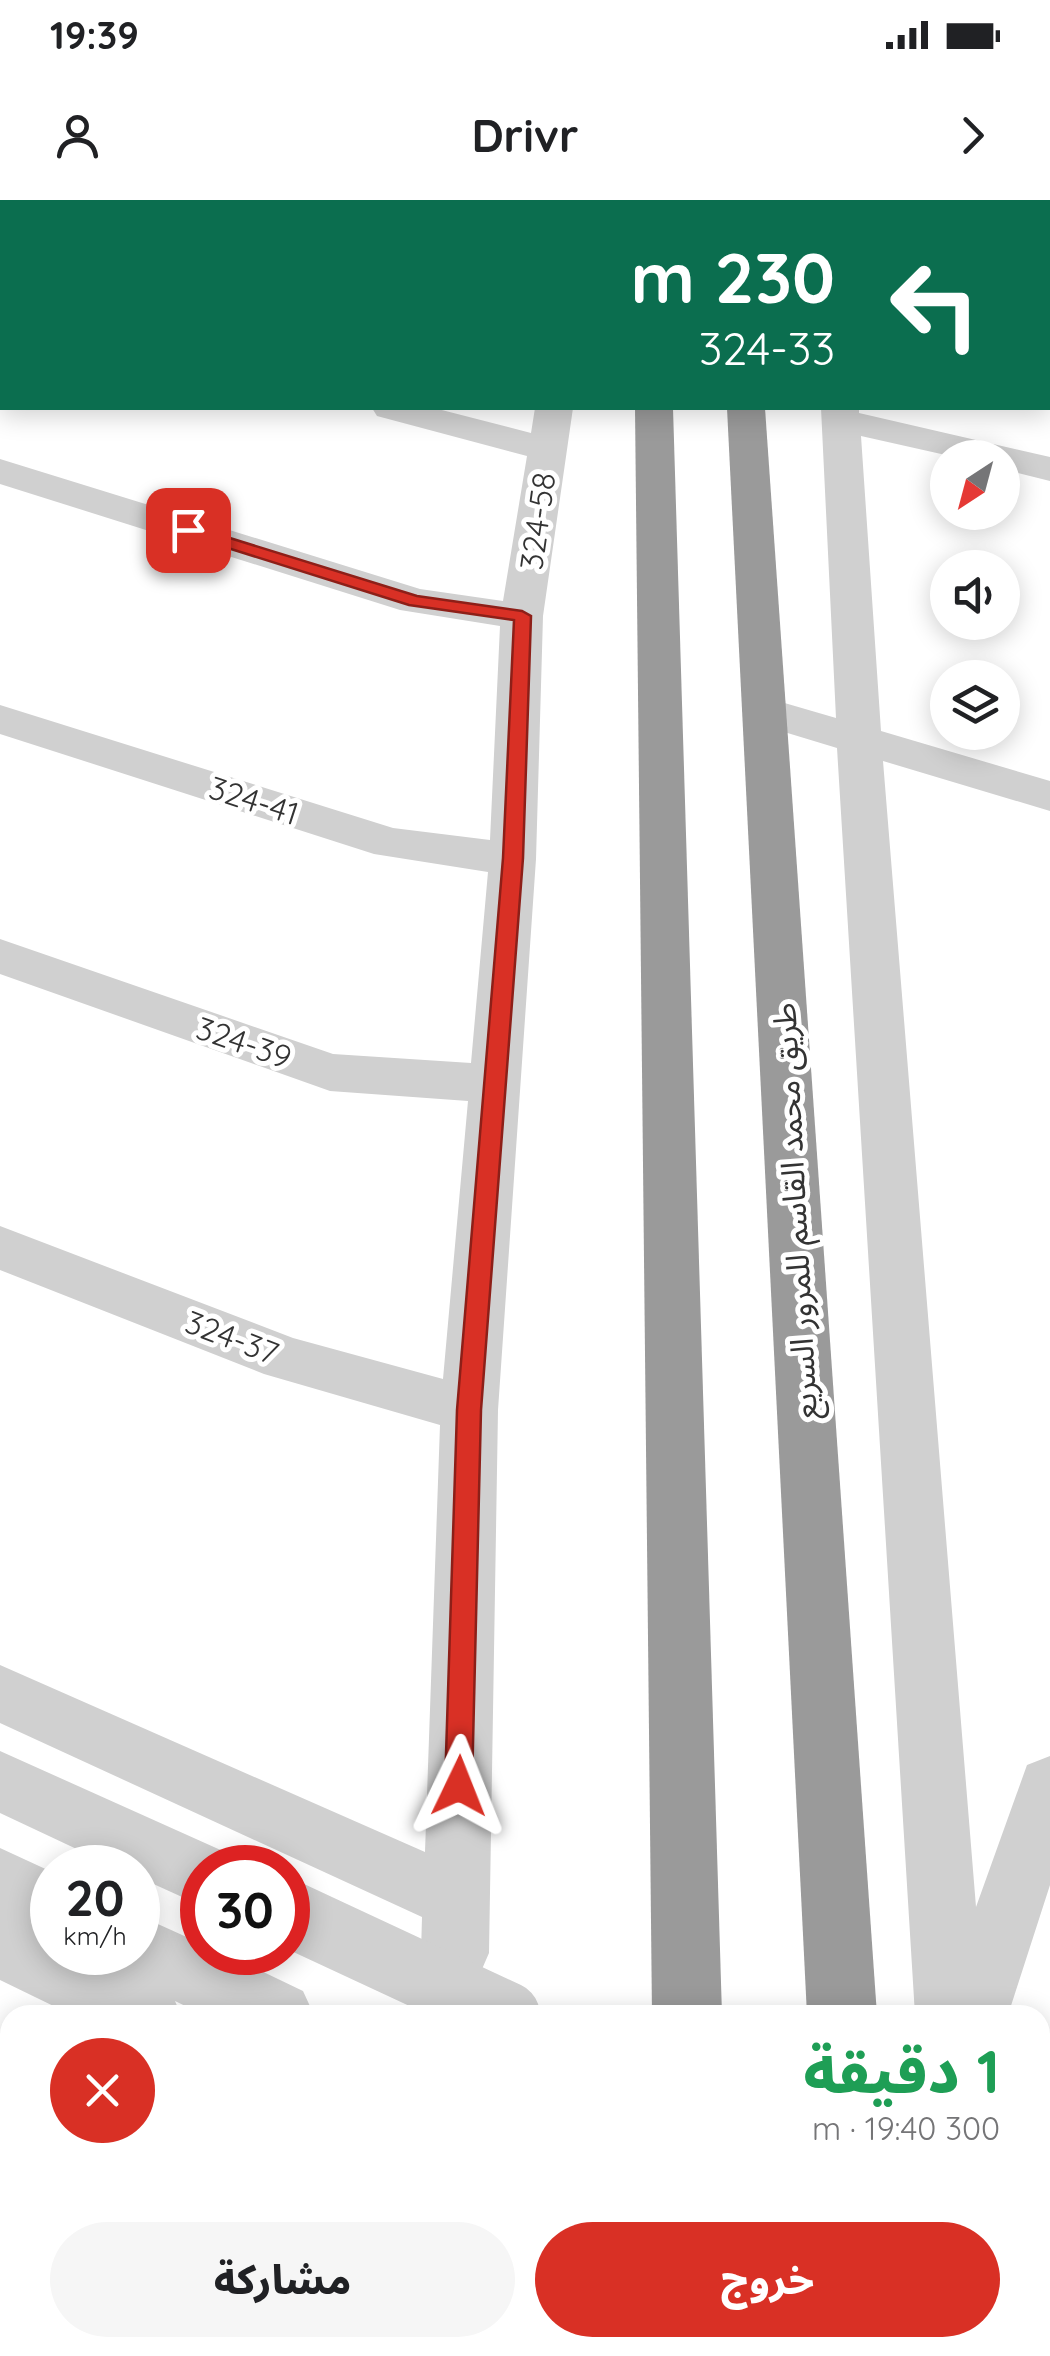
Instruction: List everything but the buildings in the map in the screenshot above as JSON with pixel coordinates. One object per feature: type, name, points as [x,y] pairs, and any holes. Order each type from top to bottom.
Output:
[{"type":"highway","points":[[654,410],[687,2005]]},
{"type":"highway","name":"طريق محمد القاسم للمرور السريع","points":[[746,410],[841,2005]]},
{"type":"street","points":[[407,410],[550,428]]},
{"type":"street","points":[[949,2005],[859,738],[840,414],[1050,469]]},
{"type":"street","name":"324-58","points":[[0,1693],[455,1926],[469,1410],[513,858],[522,616],[550,428]]},
{"type":"street","points":[[0,471],[415,601],[522,616]]},
{"type":"street","points":[[764,712],[1050,796]]},
{"type":"street","name":"324-41","points":[[0,719],[390,843],[513,858]]},
{"type":"street","name":"324-39","points":[[0,956],[330,1072],[496,1084]]},
{"type":"street","name":"324-37","points":[[0,1247],[284,1358],[469,1410]]},
{"type":"street","points":[[0,1781],[180,1864]]},
{"type":"street","points":[[976,2005],[1050,1786]]},
{"type":"street","points":[[0,1880],[30,1895]]},
{"type":"street","points":[[310,1923],[486,2005]]},
{"type":"street","points":[[0,1944],[125,2005]]},
{"type":"street","points":[[160,1958],[258,2005]]},
{"type":"route","points":[[188,530],[415,601],[522,616],[513,858],[469,1410],[459,1786]]}]
